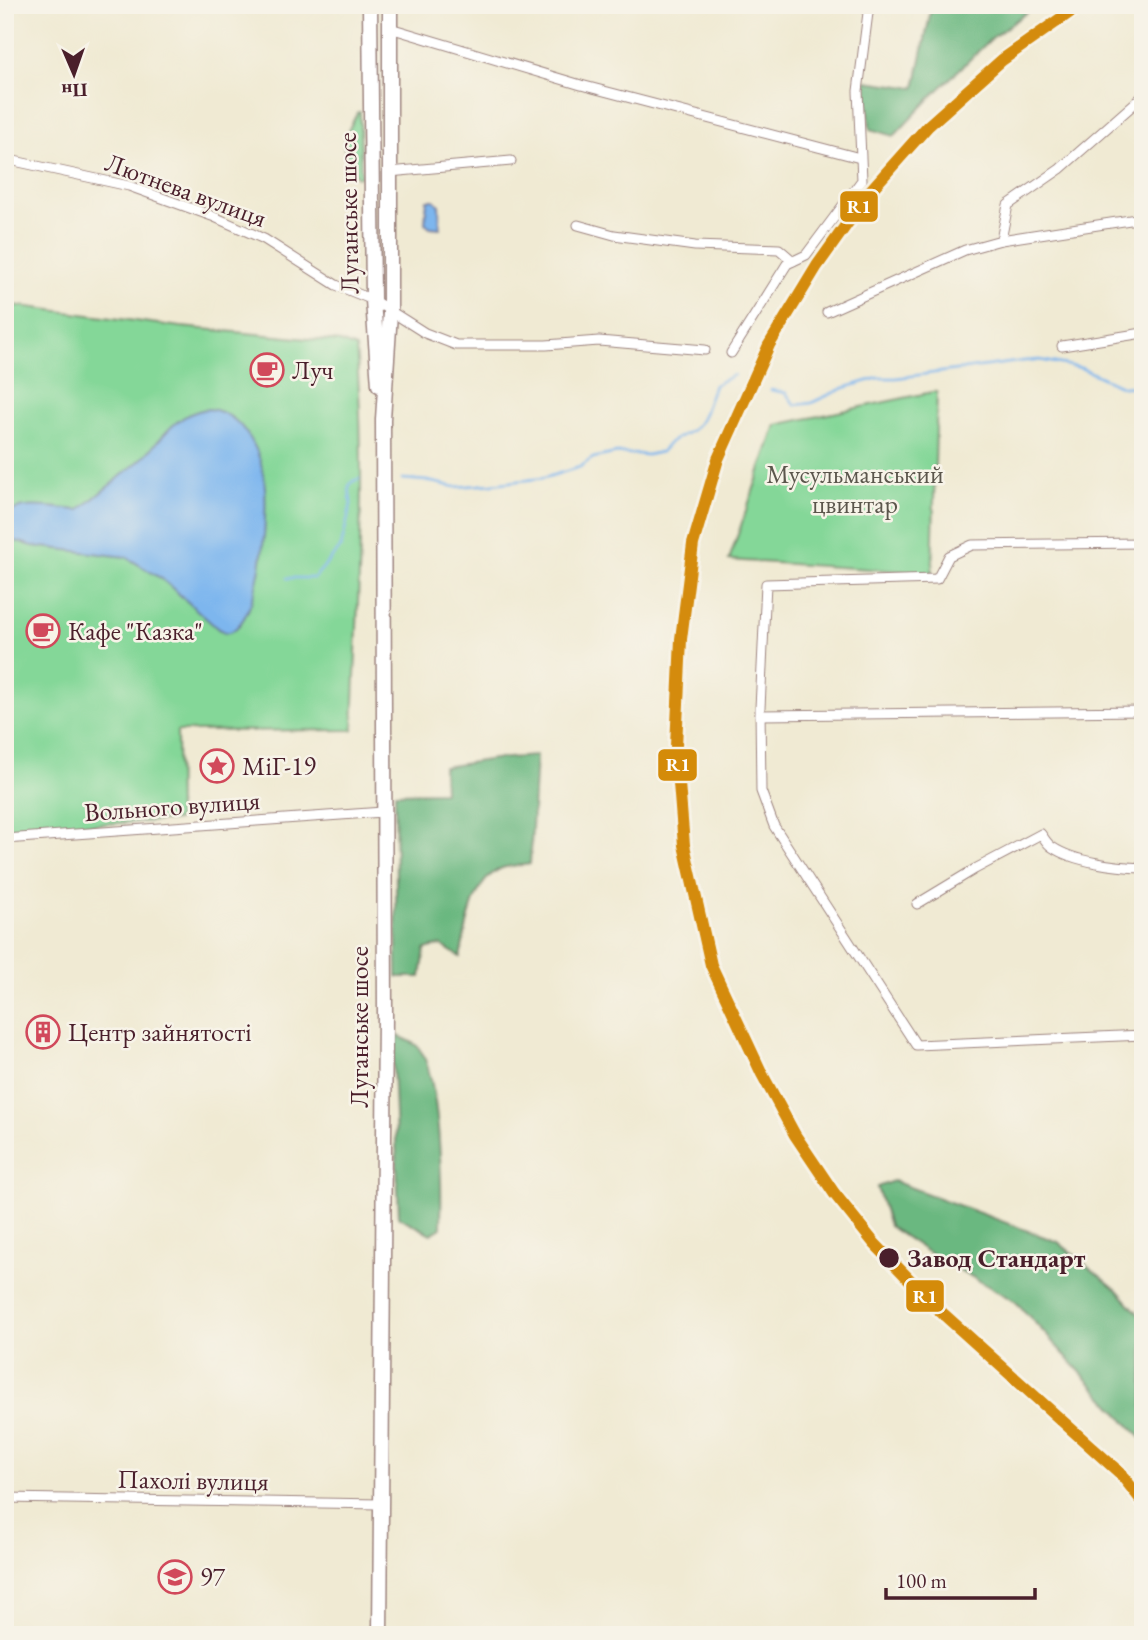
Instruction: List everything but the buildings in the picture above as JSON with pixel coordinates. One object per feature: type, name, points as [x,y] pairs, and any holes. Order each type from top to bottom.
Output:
[{"type":"main road","name":"Луганське шосе","points":[[370,5],[373,300],[375,351],[383,419]]},
{"type":"main road","name":"Луганське шосе","points":[[380,1635],[385,1015],[383,419],[390,313],[390,5]]},
{"type":"street","points":[[732,353],[787,264],[806,255],[862,180],[858,91],[869,5]]},
{"type":"street","points":[[390,28],[581,85],[860,158]]},
{"type":"street","points":[[1001,240],[1008,205],[1060,169],[1143,96]]},
{"type":"street","name":"Лютнева вулиця","points":[[5,159],[129,186],[212,216],[264,239],[336,285],[373,300],[425,333],[456,345],[546,345],[599,341],[705,350]]},
{"type":"street","points":[[389,172],[511,160]]},
{"type":"street","points":[[827,312],[964,250],[1001,240],[1143,218]]},
{"type":"street","points":[[578,225],[614,235],[695,247],[779,249],[793,261]]},
{"type":"street","points":[[1062,346],[1143,333]]},
{"type":"street","points":[[1143,543],[972,545],[949,556],[937,579],[766,584],[760,715],[761,791],[774,826],[916,1045],[1143,1035]]},
{"type":"street","points":[[760,715],[1143,711]]},
{"type":"street","name":"Вольного вулиця","points":[[5,839],[383,812]]},
{"type":"street","points":[[917,904],[1041,834],[1050,846],[1068,853],[1111,867],[1143,868]]},
{"type":"street","name":"Пахолі вулиця","points":[[5,1498],[380,1504]]},
{"type":"green space","points":[[932,5],[1037,5],[993,37],[894,136],[870,129],[866,81],[915,88]]},
{"type":"green space","points":[[358,112],[361,177],[357,177],[351,167],[344,145],[348,130]]},
{"type":"green space","points":[[5,304],[181,327],[340,342],[356,348],[361,491],[353,730],[177,731],[178,820],[5,829]]},
{"type":"green space","name":"Мусульманський цвинтар","points":[[937,391],[932,573],[729,560],[776,425]]},
{"type":"green space","points":[[536,756],[530,864],[502,868],[483,883],[472,906],[460,957],[441,945],[425,949],[421,977],[397,977],[395,793],[444,792],[443,767]]},
{"type":"green space","points":[[399,1036],[416,1045],[426,1061],[436,1107],[441,1228],[431,1234],[399,1217],[392,1038]]},
{"type":"green space","points":[[893,1181],[1058,1242],[1117,1290],[1143,1319],[1143,1440],[1016,1302],[926,1251],[889,1226],[877,1187]]},
{"type":"water","points":[[427,200],[434,200],[439,205],[440,228],[430,227],[425,223]]},
{"type":"water","points":[[206,409],[227,415],[244,430],[256,450],[265,487],[262,557],[257,581],[243,620],[232,631],[218,629],[162,579],[126,557],[33,546],[5,538],[5,515],[13,510],[31,507],[79,510],[148,453],[176,423],[194,412]]},
{"type":"waterway","points":[[771,390],[786,393],[795,405],[811,403],[844,388],[878,378],[1040,360],[1081,368],[1123,387],[1143,386]]},
{"type":"waterway","points":[[402,479],[455,487],[492,484],[544,478],[580,467],[593,458],[617,453],[647,455],[661,452],[670,442],[692,430],[702,419],[714,385],[734,375]]},
{"type":"waterway","points":[[287,578],[314,578],[341,547],[351,504],[349,486],[359,479]]},
{"type":"transit line","name":"R1","points":[[1080,5],[1002,60],[928,126],[871,190],[817,266],[769,345],[718,459],[693,544],[681,639],[676,746],[684,845],[711,965],[762,1074],[795,1135],[834,1193],[874,1243],[940,1311],[1120,1473],[1143,1502]]},
{"type":"place","name":"Луч","points":[[267,370]]},
{"type":"place","name":"Кафе \"Казка\"","points":[[43,631]]},
{"type":"place","name":"МіГ-19","points":[[217,766]]},
{"type":"place","name":"Центр зайнятості","points":[[43,1032]]},
{"type":"place","name":"Завод Стандарт","points":[[889,1258]]},
{"type":"place","name":"97","points":[[175,1577]]}]
